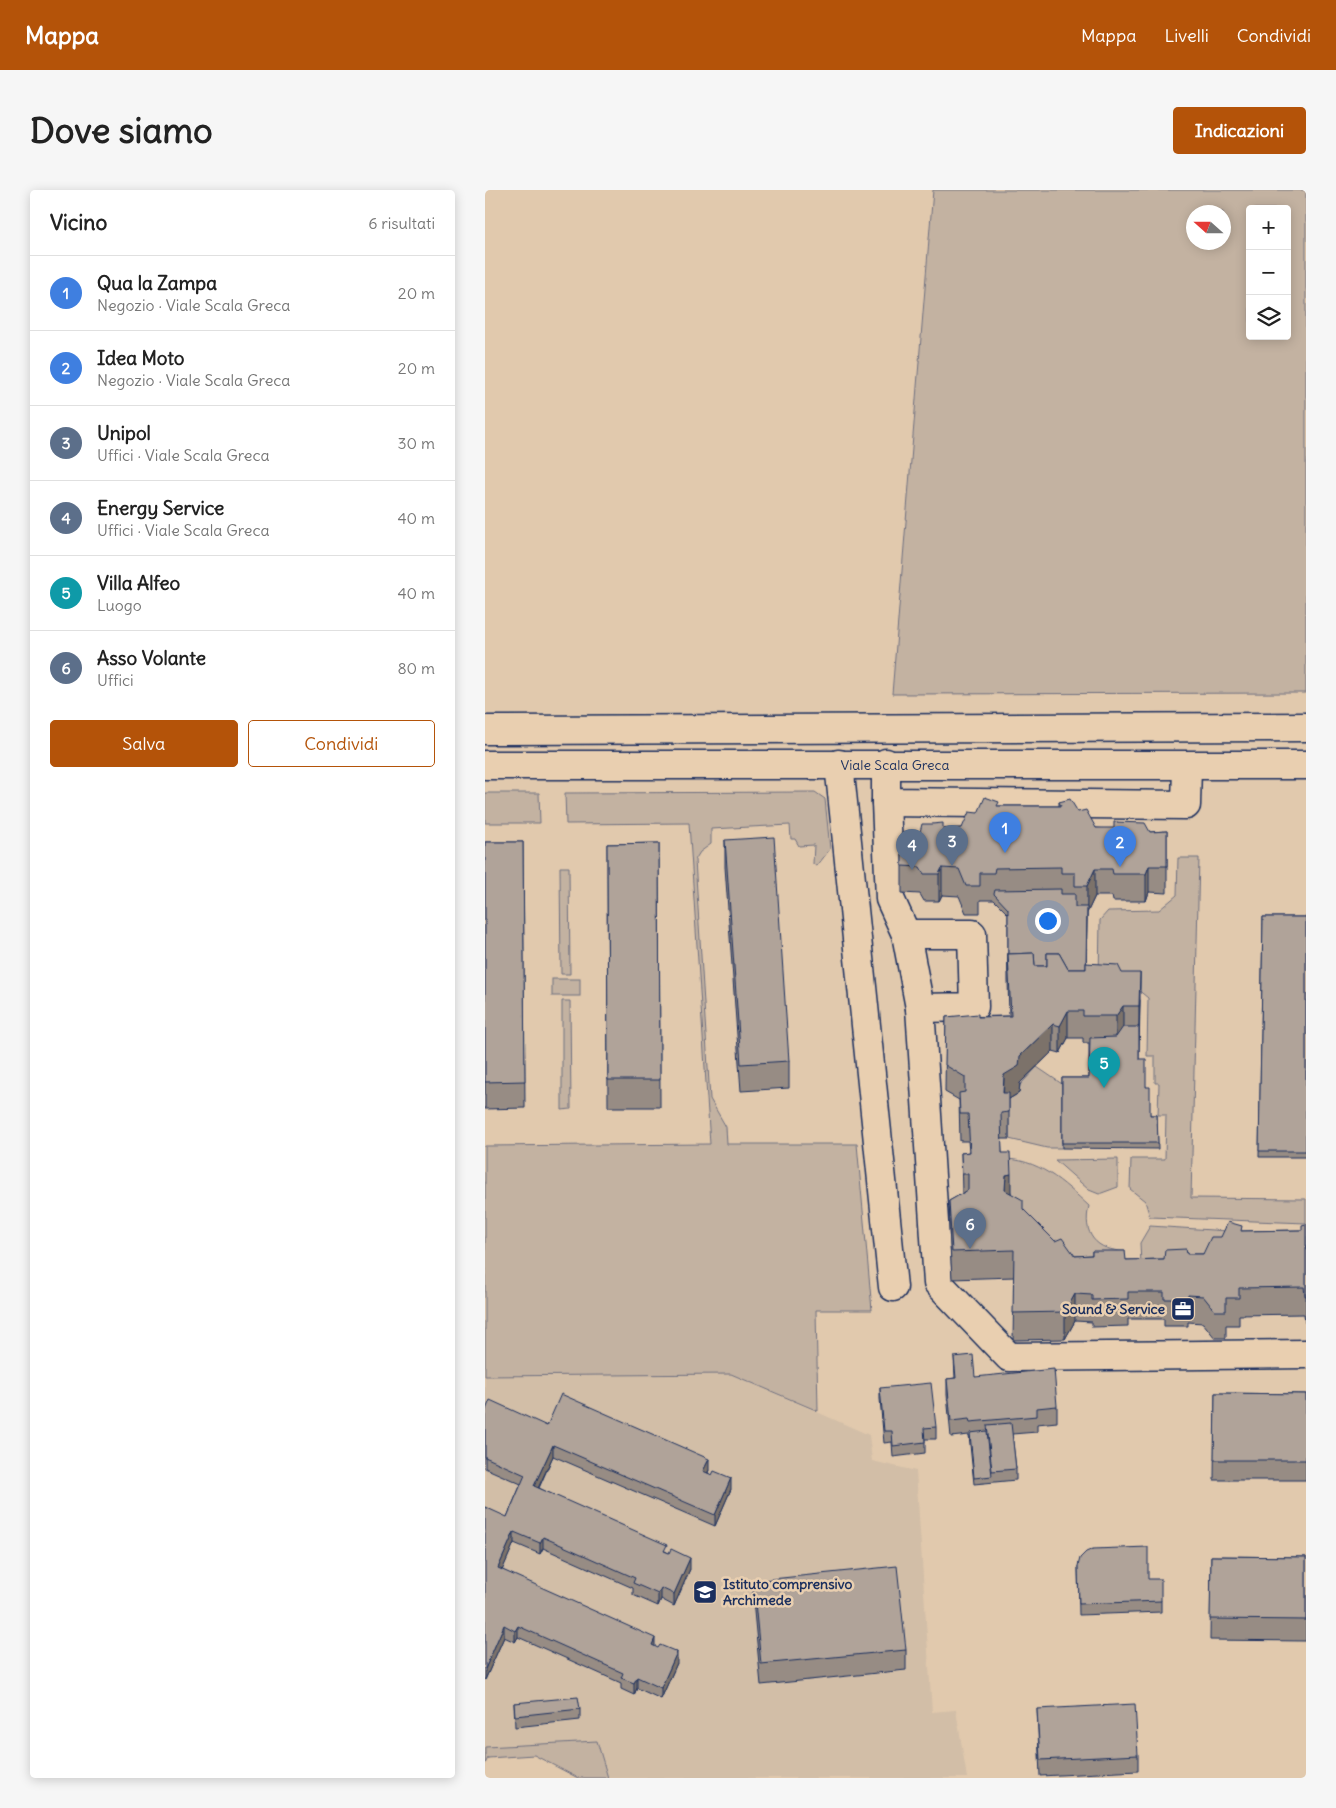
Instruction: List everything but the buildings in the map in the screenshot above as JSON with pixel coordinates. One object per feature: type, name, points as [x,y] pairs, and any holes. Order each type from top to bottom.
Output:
[{"type":"main road","points":[[485,730],[1306,727]]},
{"type":"main road","points":[[886,763],[890,899],[906,934],[920,1008],[938,1283],[1009,1357],[1306,1354]]},
{"type":"main road","name":"Viale Scala Greca","points":[[485,765],[886,763],[1187,766],[1306,765]]},
{"type":"main road","points":[[839,764],[893,1287]]},
{"type":"main road","points":[[886,802],[1187,805],[1187,766]]},
{"type":"main road","points":[[906,934],[973,934],[974,1007],[920,1008]]},
{"type":"shaded area","points":[[933,190],[1306,190],[1306,693],[892,694]]},
{"type":"shaded area","points":[[815,792],[825,799],[830,849],[817,866],[813,864],[814,845],[799,846],[795,839],[791,839],[790,825],[711,829],[711,844],[700,852],[695,860],[710,1099],[726,1127],[727,1144],[857,1144],[872,1310],[816,1310],[818,1411],[731,1374],[485,1376],[485,1146],[710,1144],[689,823],[566,824],[565,793]]},
{"type":"shaded area","points":[[485,793],[539,793],[540,823],[485,823]]},
{"type":"shaded area","points":[[1178,858],[1199,858],[1191,1198],[1306,1199],[1306,1223],[1150,1217],[1145,1201],[1130,1189],[1131,1159],[1165,1159],[1166,1115],[1158,1115],[1159,1083],[1155,1083],[1155,1056],[1147,1056],[1148,998],[1126,980],[1099,979],[1100,920],[1108,911],[1159,910],[1177,895]]},
{"type":"shaded area","points":[[560,867],[569,867],[570,974],[561,974]]},
{"type":"shaded area","points":[[552,979],[580,979],[580,996],[552,996]]},
{"type":"shaded area","points":[[562,1001],[570,1001],[571,1109],[562,1110]]},
{"type":"shaded area","points":[[1037,1067],[1062,1084],[1062,1148],[1047,1148],[1009,1139],[1009,1120],[1004,1102]]},
{"type":"shaded area","points":[[1001,1159],[1014,1160],[1038,1167],[1059,1180],[1089,1206],[1088,1225],[1094,1239],[1106,1248],[1125,1251],[1125,1278],[1092,1278],[1005,1217]]},
{"type":"shaded area","points":[[1118,1159],[1118,1187],[1099,1194],[1089,1190],[1055,1160]]},
{"type":"shaded area","points":[[1150,1226],[1306,1236],[1306,1251],[1142,1286],[1140,1243]]},
{"type":"shaded area","name":"Istituto comprensivo Archimede","points":[[731,1374],[869,1435],[872,1461],[916,1471],[932,1712],[956,1710],[967,1778],[608,1778],[597,1741],[485,1747],[485,1376]]},
{"type":"shaded area","points":[[597,1741],[608,1778],[578,1778],[534,1755],[488,1758],[485,1764],[485,1747]]},
{"type":"place","name":"Qua la Zampa","points":[[1005,853]]},
{"type":"place","name":"Unipol","points":[[952,866]]},
{"type":"place","name":"Idea Moto","points":[[1120,867]]},
{"type":"place","name":"Energy Service","points":[[912,870]]},
{"type":"place","name":"Villa Alfeo","points":[[1104,1088]]},
{"type":"place","name":"Asso Volante","points":[[970,1249]]},
{"type":"place","name":"Sound & Service","points":[[1183,1309]]},
{"type":"place","name":"Istituto comprensivo Archimede","points":[[705,1592]]}]
